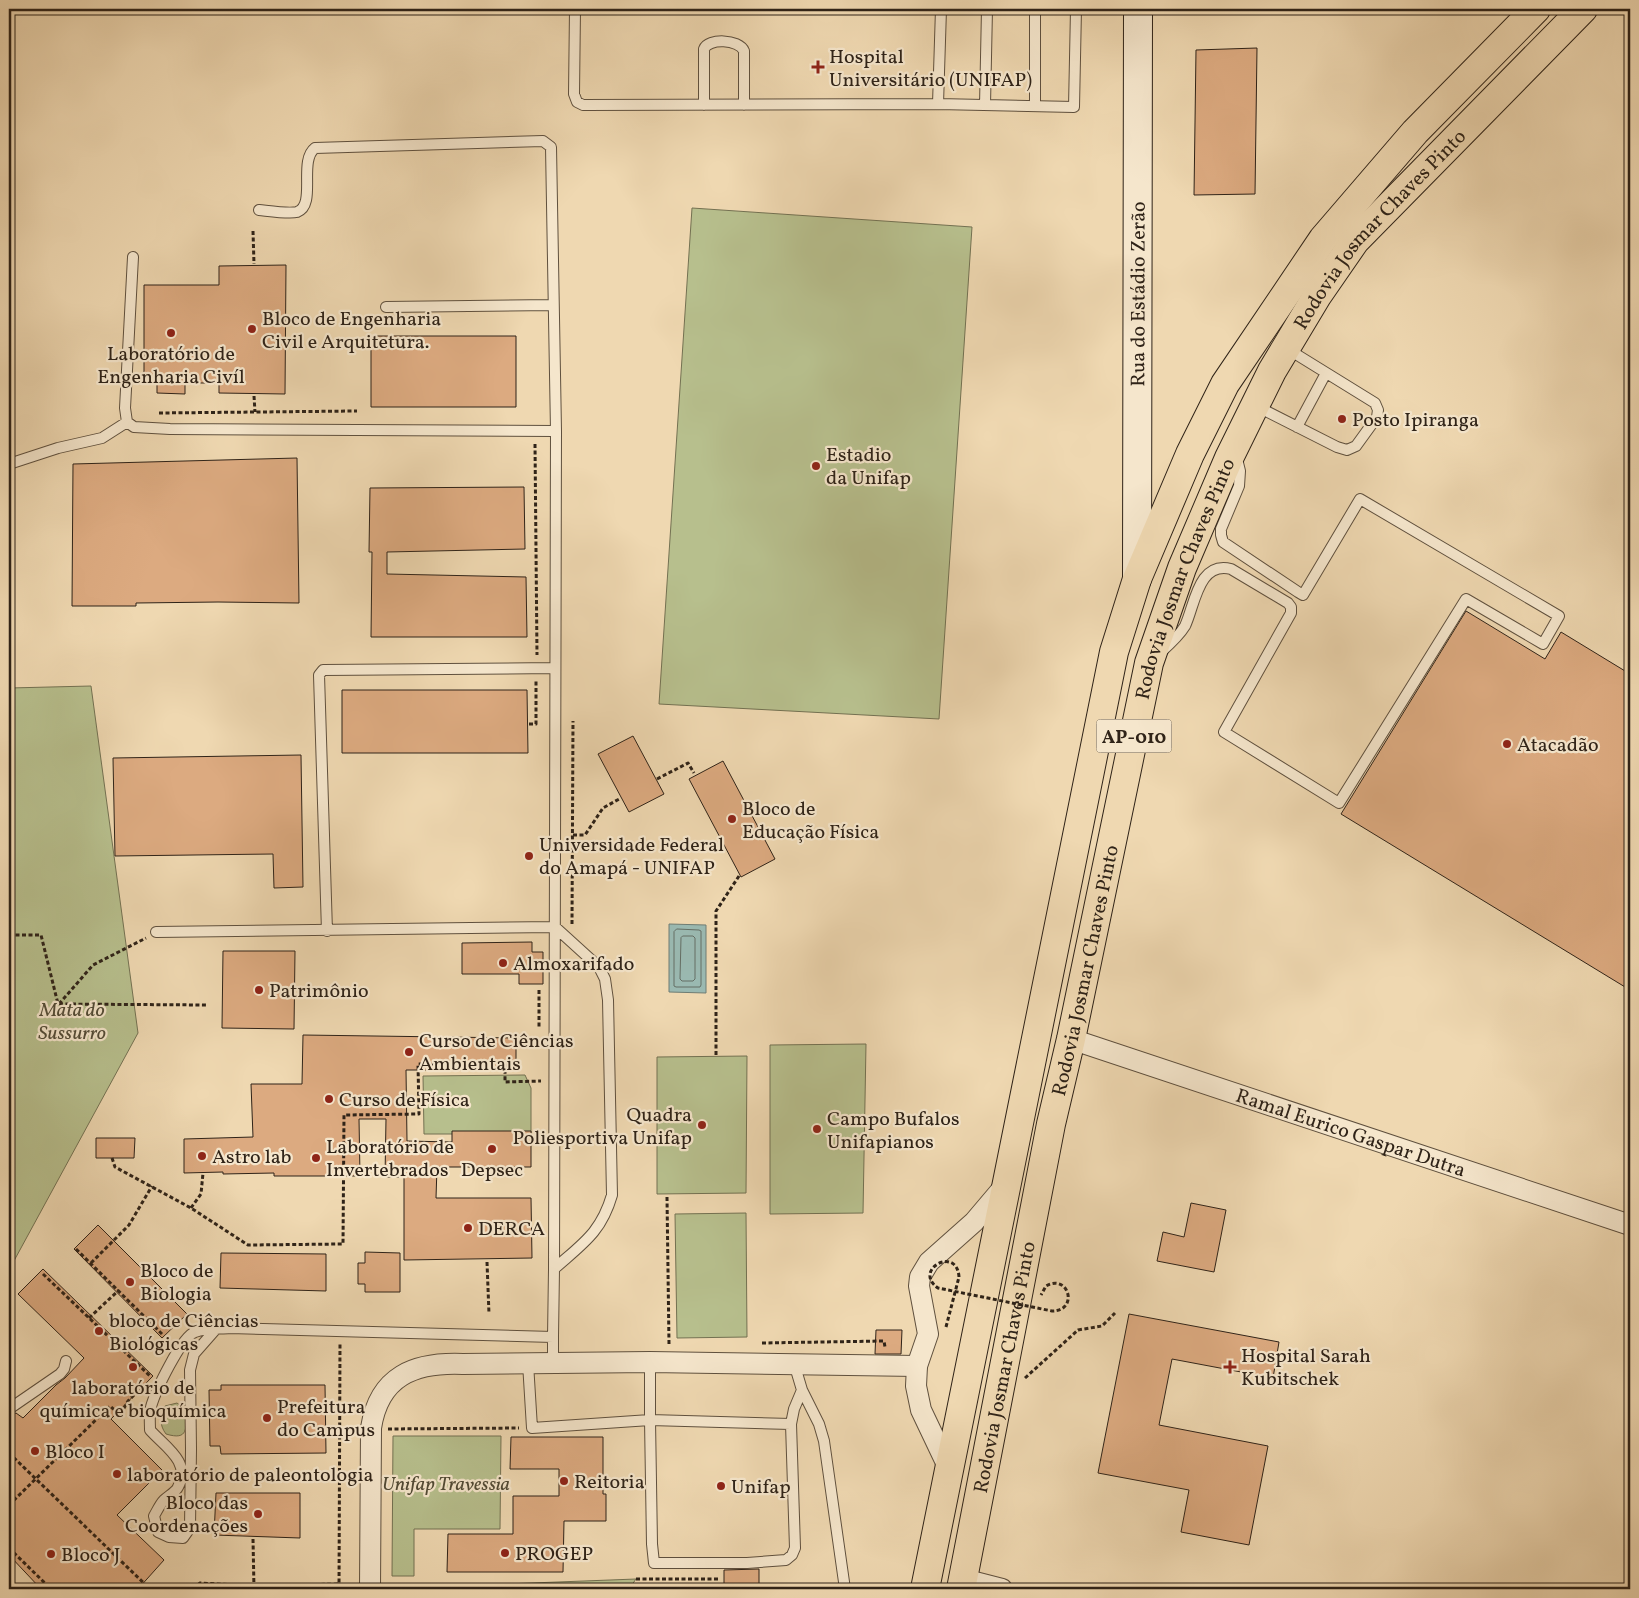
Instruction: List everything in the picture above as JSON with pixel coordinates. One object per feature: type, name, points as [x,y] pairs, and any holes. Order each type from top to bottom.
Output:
[{"type":"main road","name":"Rodovia Josmar Chaves Pinto","points":[[926,1589],[1114,652],[1137,579],[1190,454],[1225,384],[1323,239],[1414,132],[1536,9]]},
{"type":"main road","name":"Rodovia Josmar Chaves Pinto","points":[[962,1584],[1051,1124],[1071,1039],[1149,663],[1182,568],[1234,447],[1286,348],[1317,296],[1356,242],[1583,9]]},
{"type":"street","name":"Rua do Estádio Zerão","points":[[1137,579],[1138,9]]},
{"type":"street","name":"Ramal Eurico Gaspar Dutra","points":[[1071,1039],[1630,1225]]},
{"type":"street","points":[[950,1471],[921,1410],[916,1386],[917,1366],[928,1334],[919,1286],[920,1277],[929,1262],[974,1222],[1008,1182]]},
{"type":"street","points":[[370,1589],[371,1428],[379,1399],[404,1373],[423,1366],[440,1363],[650,1362],[917,1366]]},
{"type":"street","points":[[962,1584],[1002,1589]]},
{"type":"lane","points":[[575,9],[574,94],[577,102],[583,105],[938,104],[1074,107],[1076,9]]},
{"type":"lane","points":[[985,105],[987,9]]},
{"type":"lane","points":[[1035,9],[1035,106]]},
{"type":"lane","points":[[938,104],[939,11]]},
{"type":"lane","points":[[704,105],[704,50],[709,42],[736,42],[742,46],[744,51],[744,105]]},
{"type":"lane","points":[[259,210],[296,212],[302,209],[306,203],[308,162],[311,151],[315,148],[543,141],[551,147],[556,431],[553,1363]]},
{"type":"lane","points":[[133,257],[125,408],[127,422],[134,427],[170,429],[556,431]]},
{"type":"lane","points":[[386,307],[553,305]]},
{"type":"lane","points":[[1255,406],[1337,448],[1347,450],[1356,446],[1377,417],[1378,410],[1374,403],[1286,348]]},
{"type":"lane","points":[[1297,427],[1326,373]]},
{"type":"lane","points":[[9,464],[58,448],[102,438],[127,422]]},
{"type":"lane","points":[[1149,663],[1180,634],[1185,626],[1202,580],[1209,573],[1218,569],[1224,567],[1231,569],[1288,603],[1291,607],[1291,613],[1224,732],[1339,803],[1466,599],[1543,644],[1559,616],[1360,498],[1304,594],[1298,592],[1223,542],[1221,529],[1239,486],[1240,471],[1234,447]]},
{"type":"lane","points":[[327,931],[319,674],[323,670],[555,668]]},
{"type":"lane","points":[[156,932],[555,927],[599,967],[605,979],[608,1000],[612,1195],[604,1219],[596,1232],[554,1269]]},
{"type":"lane","points":[[216,1329],[194,1354],[190,1370],[192,1449],[190,1528],[183,1538],[169,1537],[158,1532],[154,1516],[163,1501],[178,1488],[183,1472],[180,1461],[150,1430],[150,1410],[159,1384],[185,1342],[194,1332],[216,1329],[230,1328],[552,1337]]},
{"type":"lane","points":[[9,1409],[60,1374],[64,1369],[66,1361]]},
{"type":"lane","points":[[650,1362],[652,1544],[654,1563],[757,1562],[786,1560],[792,1555],[795,1548],[790,1424],[802,1390]]},
{"type":"lane","points":[[794,1363],[802,1390],[819,1424],[824,1441],[845,1589]]},
{"type":"lane","points":[[528,1364],[532,1428],[650,1420],[790,1424]]},
{"type":"path","points":[[253,231],[254,264]]},
{"type":"path","points":[[254,396],[255,412]]},
{"type":"path","points":[[152,413],[357,411]]},
{"type":"path","points":[[535,440],[537,655]]},
{"type":"path","points":[[529,724],[536,724],[536,680]]},
{"type":"path","points":[[572,924],[573,721]]},
{"type":"path","points":[[657,779],[688,763],[694,773]]},
{"type":"path","points":[[573,835],[586,835],[603,808],[621,798]]},
{"type":"path","points":[[716,1055],[716,911],[739,876]]},
{"type":"path","points":[[58,1004],[93,966],[156,932]]},
{"type":"path","points":[[9,935],[41,935],[58,1004]]},
{"type":"path","points":[[58,1004],[206,1005]]},
{"type":"path","points":[[112,1158],[115,1167],[191,1208],[248,1245],[343,1244],[344,1115],[419,1114],[418,1064],[505,1065],[505,1082],[541,1081]]},
{"type":"path","points":[[191,1208],[202,1194],[203,1173]]},
{"type":"path","points":[[91,1263],[129,1225],[152,1186]]},
{"type":"path","points":[[667,1198],[669,1345]]},
{"type":"path","points":[[76,1249],[162,1334]]},
{"type":"path","points":[[487,1262],[489,1314]]},
{"type":"path","points":[[959,1277],[957,1268],[950,1262],[940,1262],[932,1268],[932,1282],[938,1288],[1052,1311],[1065,1306],[1068,1298],[1066,1289],[1054,1283],[1046,1286],[1041,1295],[1037,1312]]},
{"type":"path","points":[[9,1505],[110,1406],[120,1415],[128,1400],[152,1377],[43,1274]]},
{"type":"path","points":[[89,1318],[119,1290]]},
{"type":"path","points":[[1022,1374],[1020,1383],[1078,1330],[1102,1326],[1114,1313]]},
{"type":"path","points":[[371,1428],[532,1428]]},
{"type":"path","points":[[9,1453],[150,1589]]},
{"type":"path","points":[[253,1540],[254,1587]]},
{"type":"path","points":[[9,1548],[51,1589]]},
{"type":"path","points":[[636,1579],[719,1579]]},
{"type":"path","points":[[193,1589],[200,1583],[254,1587],[339,1584],[339,1589]]},
{"type":"green space","name":"Estadio da Unifap","points":[[692,208],[972,227],[939,719],[659,704]]},
{"type":"green space","name":"Mata do Sussurro","points":[[91,686],[138,1033],[9,1270],[9,688]]},
{"type":"green space","name":"Campo Bufalos Unifapianos","points":[[866,1044],[863,1213],[770,1214],[770,1045]]},
{"type":"green space","name":"Quadra Poliesportiva Unifap","points":[[747,1056],[746,1193],[657,1194],[657,1057]]},
{"type":"green space","points":[[525,1075],[531,1088],[531,1134],[424,1134],[423,1076]]},
{"type":"green space","points":[[746,1213],[747,1337],[677,1338],[675,1214]]},
{"type":"green space","points":[[177,1403],[186,1410],[186,1427],[182,1434],[173,1436],[166,1434],[164,1431],[161,1424],[161,1416],[165,1406]]},
{"type":"green space","name":"Unifap Travessia","points":[[393,1436],[501,1436],[500,1529],[414,1529],[414,1576],[392,1576]]},
{"type":"green space","points":[[636,1579],[629,1589],[401,1589],[401,1588]]},
{"type":"water","points":[[669,924],[706,925],[706,993],[669,992]]},
{"type":"building","points":[[1257,48],[1255,194],[1194,195],[1196,50]]},
{"type":"building","points":[[286,265],[285,394],[219,393],[219,383],[185,383],[185,394],[157,393],[157,380],[144,380],[144,285],[219,285],[219,266]]},
{"type":"building","points":[[371,336],[516,336],[516,407],[371,407]]},
{"type":"building","points":[[297,458],[299,603],[136,603],[136,606],[72,606],[73,464]]},
{"type":"building","points":[[524,487],[525,549],[387,552],[387,574],[526,577],[527,637],[371,637],[372,552],[369,552],[370,488]]},
{"type":"building","name":"Atacadão","points":[[1466,611],[1545,659],[1561,632],[1630,674],[1630,990],[1341,814]]},
{"type":"building","points":[[342,690],[527,690],[528,753],[342,753]]},
{"type":"building","points":[[633,736],[664,794],[629,812],[598,754]]},
{"type":"building","points":[[301,755],[303,887],[274,888],[273,854],[115,856],[113,758]]},
{"type":"building","name":"Bloco de Educação Física","points":[[723,761],[775,859],[741,877],[689,779]]},
{"type":"building","name":"Almoxarifado","points":[[532,942],[532,952],[543,952],[543,984],[519,984],[519,974],[462,974],[462,943]]},
{"type":"building","name":"Patrimônio","points":[[223,951],[295,951],[294,1029],[222,1028]]},
{"type":"building","points":[[303,1035],[516,1038],[516,1070],[406,1070],[407,1141],[452,1142],[452,1131],[531,1131],[531,1167],[437,1167],[436,1198],[531,1198],[532,1258],[404,1260],[404,1177],[385,1177],[386,1119],[359,1119],[360,1176],[274,1176],[274,1173],[223,1174],[223,1172],[184,1173],[184,1139],[253,1137],[251,1084],[302,1084]]},
{"type":"building","points":[[96,1138],[135,1138],[134,1158],[96,1158]]},
{"type":"building","points":[[1191,1203],[1226,1210],[1214,1272],[1157,1261],[1163,1232],[1184,1237]]},
{"type":"building","name":"Bloco de Biologia","points":[[98,1225],[187,1314],[162,1338],[74,1249]]},
{"type":"building","points":[[365,1252],[400,1253],[400,1292],[365,1292],[365,1284],[358,1284],[358,1263],[365,1263]]},
{"type":"building","points":[[221,1253],[326,1254],[326,1291],[220,1288]]},
{"type":"building","points":[[43,1269],[153,1376],[111,1419],[162,1470],[117,1515],[164,1560],[138,1589],[41,1589],[9,1555],[9,1416],[16,1413],[23,1418],[84,1358],[18,1294]]},
{"type":"building","points":[[1129,1314],[1279,1342],[1273,1378],[1172,1359],[1159,1425],[1268,1446],[1249,1545],[1181,1532],[1189,1490],[1098,1473]]},
{"type":"building","points":[[876,1330],[902,1330],[901,1354],[875,1354]]},
{"type":"building","name":"Prefeitura do Campus","points":[[221,1385],[325,1385],[326,1453],[221,1454],[220,1446],[210,1446],[209,1390],[221,1390]]},
{"type":"building","points":[[511,1437],[603,1437],[603,1494],[606,1494],[606,1521],[564,1521],[563,1572],[447,1572],[448,1534],[513,1534],[513,1496],[559,1496],[559,1469],[510,1469]]},
{"type":"building","name":"Bloco das Coordenações","points":[[216,1493],[300,1493],[300,1538],[214,1535]]},
{"type":"building","points":[[759,1569],[759,1589],[724,1589],[724,1570]]},
{"type":"place","name":"Hospital Universitário (UNIFAP)","points":[[818,67]]},
{"type":"place","name":"Bloco de Engenharia Civil e Arquitetura.","points":[[252,329]]},
{"type":"place","name":"Laboratório de Engenharia Civíl","points":[[171,333]]},
{"type":"place","name":"Posto Ipiranga","points":[[1342,419]]},
{"type":"place","name":"Estadio da Unifap","points":[[816,466]]},
{"type":"place","name":"Atacadão","points":[[1507,744]]},
{"type":"place","name":"Bloco de Educação Física","points":[[732,819]]},
{"type":"place","name":"Universidade Federal do Amapá - UNIFAP","points":[[529,856]]},
{"type":"place","name":"Almoxarifado","points":[[503,963]]},
{"type":"place","name":"Patrimônio","points":[[259,990]]},
{"type":"place","name":"Curso de Ciências Ambientais","points":[[409,1052]]},
{"type":"place","name":"Curso de Física","points":[[329,1099]]},
{"type":"place","name":"Quadra Poliesportiva Unifap","points":[[702,1125]]},
{"type":"place","name":"Campo Bufalos Unifapianos","points":[[817,1129]]},
{"type":"place","name":"Depsec","points":[[492,1149]]},
{"type":"place","name":"Astro lab","points":[[202,1156]]},
{"type":"place","name":"Laboratório de Invertebrados","points":[[316,1158]]},
{"type":"place","name":"DERCA","points":[[468,1228]]},
{"type":"place","name":"Bloco de Biologia","points":[[130,1282]]},
{"type":"place","name":"bloco de Ciências Biológicas","points":[[99,1331]]},
{"type":"place","name":"laboratório de química e bioquímica","points":[[133,1367]]},
{"type":"place","name":"Hospital Sarah Kubitschek","points":[[1230,1367]]},
{"type":"place","name":"Prefeitura do Campus","points":[[267,1418]]},
{"type":"place","name":"Bloco I","points":[[35,1451]]},
{"type":"place","name":"laboratório de paleontologia","points":[[117,1474]]},
{"type":"place","name":"Reitoria","points":[[564,1481]]},
{"type":"place","name":"Unifap","points":[[721,1486]]},
{"type":"place","name":"Bloco das Coordenações","points":[[258,1514]]},
{"type":"place","name":"PROGEP","points":[[505,1553]]},
{"type":"place","name":"Bloco J","points":[[51,1554]]}]
